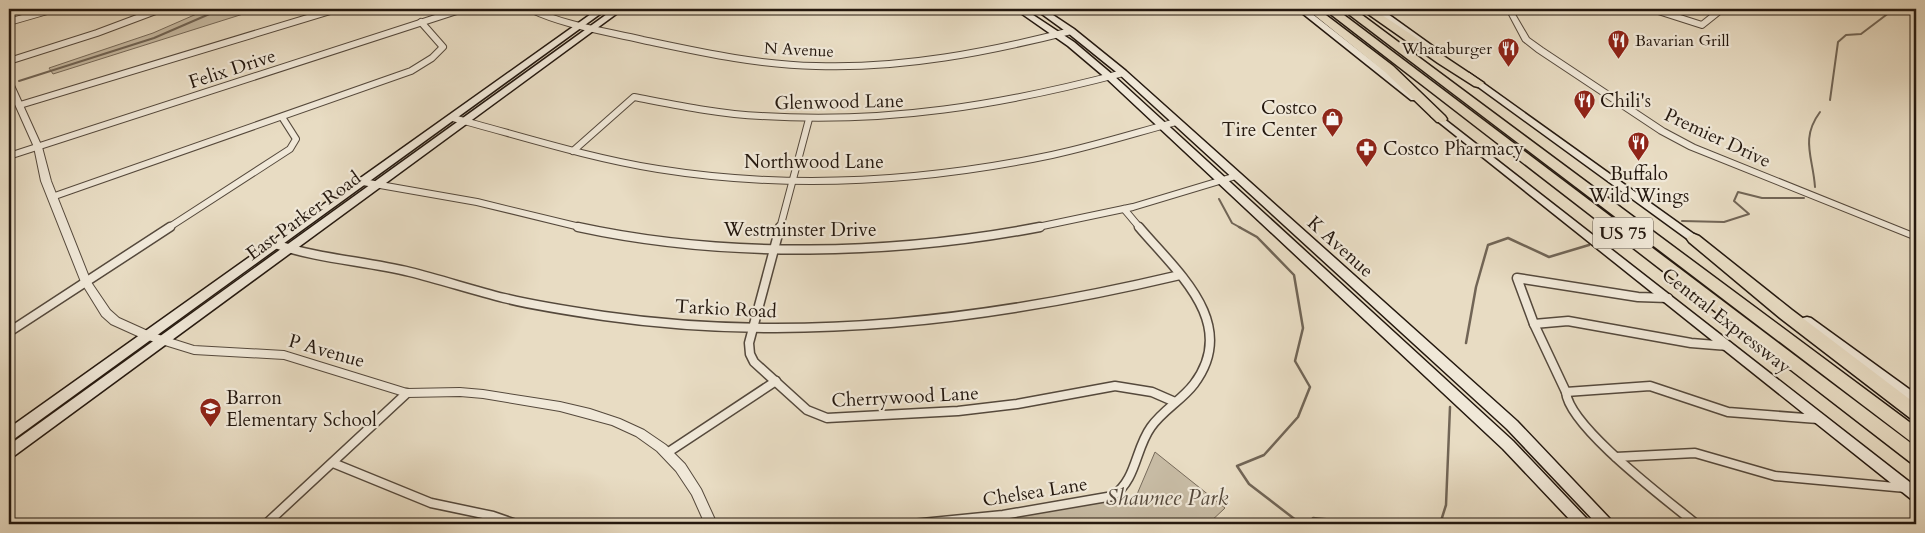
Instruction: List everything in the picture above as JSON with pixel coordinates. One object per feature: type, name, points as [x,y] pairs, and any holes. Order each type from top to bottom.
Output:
[{"type":"highway","points":[[1312,9],[1389,69],[1441,119]]},
{"type":"highway","name":"Central Expressway","points":[[1329,9],[1916,457]]},
{"type":"highway","name":"Central Expressway","points":[[1348,9],[1916,436]]},
{"type":"highway","points":[[1366,9],[1434,56],[1478,83]]},
{"type":"highway","points":[[1694,239],[1778,308],[1916,413]]},
{"type":"main road","name":"East Parker Road","points":[[9,435],[603,9]]},
{"type":"main road","name":"East Parker Road","points":[[9,452],[619,9]]},
{"type":"main road","name":"K Avenue","points":[[1019,9],[1057,34],[1110,77],[1163,125],[1404,350],[1508,444],[1583,524]]},
{"type":"main road","name":"K Avenue","points":[[1039,9],[1071,31],[1123,73],[1422,343],[1512,425],[1606,524]]},
{"type":"main road","name":"Central Expressway","points":[[1302,9],[1912,492]]},
{"type":"main road","points":[[1376,9],[1916,401]]},
{"type":"main road","points":[[513,74],[525,77]]},
{"type":"main road","points":[[1404,350],[1422,343]]},
{"type":"street","points":[[9,22],[54,9]]},
{"type":"street","points":[[9,60],[97,33],[161,9]]},
{"type":"street","points":[[20,105],[337,9]]},
{"type":"street","name":"Felix Drive","points":[[9,156],[463,9]]},
{"type":"street","name":"N Avenue","points":[[530,9],[579,26],[701,53],[781,64],[877,64],[941,58],[1071,31]]},
{"type":"street","name":"Premier Drive","points":[[1509,9],[1526,39],[1662,131],[1692,147],[1916,237]]},
{"type":"street","points":[[1652,9],[1702,25],[1722,9]]},
{"type":"street","points":[[52,196],[398,76],[432,58],[443,47],[421,22]]},
{"type":"street","name":"Glenwood Lane","points":[[573,151],[634,97],[702,111],[809,119],[852,120],[939,113],[1029,97],[1123,73]]},
{"type":"street","name":"P Avenue","points":[[9,83],[38,147],[52,196],[86,282],[110,316],[121,325],[162,341],[194,350],[284,355],[407,393],[426,395],[465,392],[486,394],[567,407],[600,415],[626,426],[653,441],[667,453],[685,473],[701,499],[712,524]]},
{"type":"street","points":[[9,332],[290,149],[296,140],[282,117]]},
{"type":"street","name":"Northwood Lane","points":[[453,118],[573,151],[660,169],[714,176],[792,180],[898,177],[998,165],[1054,155],[1176,122]]},
{"type":"street","name":"Cherrywood Lane","points":[[809,119],[749,343],[750,354],[754,362],[807,410],[827,418],[958,411],[1017,404],[1115,386],[1152,392],[1175,402]]},
{"type":"street","name":"Westminster Drive","points":[[363,182],[376,186],[470,201],[602,232],[720,245],[774,248],[849,248],[934,242],[1041,227],[1124,209],[1236,176]]},
{"type":"street","name":"Chelsea Lane","points":[[912,524],[1003,515],[1113,496],[1125,488],[1130,480],[1138,451],[1149,430],[1202,374],[1210,346],[1209,327],[1204,308],[1198,296],[1124,209]]},
{"type":"street","name":"Tarkio Road","points":[[275,244],[322,258],[398,269],[478,292],[523,302],[637,319],[753,327],[886,325],[964,318],[1068,301],[1180,275]]},
{"type":"street","points":[[1668,298],[1638,297],[1517,278],[1534,324],[1566,392],[1567,402],[1575,413],[1616,457],[1696,524]]},
{"type":"street","points":[[1534,324],[1568,321],[1691,343],[1728,346]]},
{"type":"street","points":[[667,453],[776,381]]},
{"type":"street","points":[[1566,392],[1650,386],[1728,412],[1820,419]]},
{"type":"street","points":[[266,524],[407,393]]},
{"type":"street","points":[[1616,457],[1695,453],[1775,476],[1912,492]]},
{"type":"street","points":[[332,463],[431,503],[493,516],[516,524]]},
{"type":"green space","points":[[208,9],[259,9],[53,74],[49,68],[153,33]]},
{"type":"green space","name":"Shawnee Park","points":[[1155,452],[1225,508],[1208,524],[875,524],[1135,499]]},
{"type":"waterway","points":[[19,81],[154,38],[221,9]]},
{"type":"waterway","points":[[1830,100],[1838,42],[1846,35],[1861,34],[1894,9]]},
{"type":"waterway","points":[[1815,187],[1809,140],[1810,131],[1820,112]]},
{"type":"waterway","points":[[1682,221],[1724,222],[1749,214],[1734,201],[1738,192],[1762,198],[1804,198]]},
{"type":"waterway","points":[[1219,199],[1232,223],[1241,228]]},
{"type":"waterway","points":[[1239,227],[1257,237],[1294,275],[1303,328],[1295,361],[1310,387],[1298,417],[1264,455],[1237,466],[1249,484],[1301,524]]},
{"type":"waterway","points":[[1466,343],[1476,287],[1488,245],[1508,238],[1549,257],[1589,245]]},
{"type":"waterway","points":[[1440,524],[1446,505],[1450,407]]},
{"type":"waterway","points":[[1308,524],[1313,518],[1378,524]]},
{"type":"place","name":"Bavarian Grill","points":[[1619,59]]},
{"type":"place","name":"Whataburger","points":[[1508,67]]},
{"type":"place","name":"Chili's","points":[[1584,119]]},
{"type":"place","name":"Costco Tire Center","points":[[1333,137]]},
{"type":"place","name":"Buffalo Wild Wings","points":[[1639,161]]},
{"type":"place","name":"Costco Pharmacy","points":[[1367,167]]},
{"type":"place","name":"Barron Elementary School","points":[[210,427]]}]
